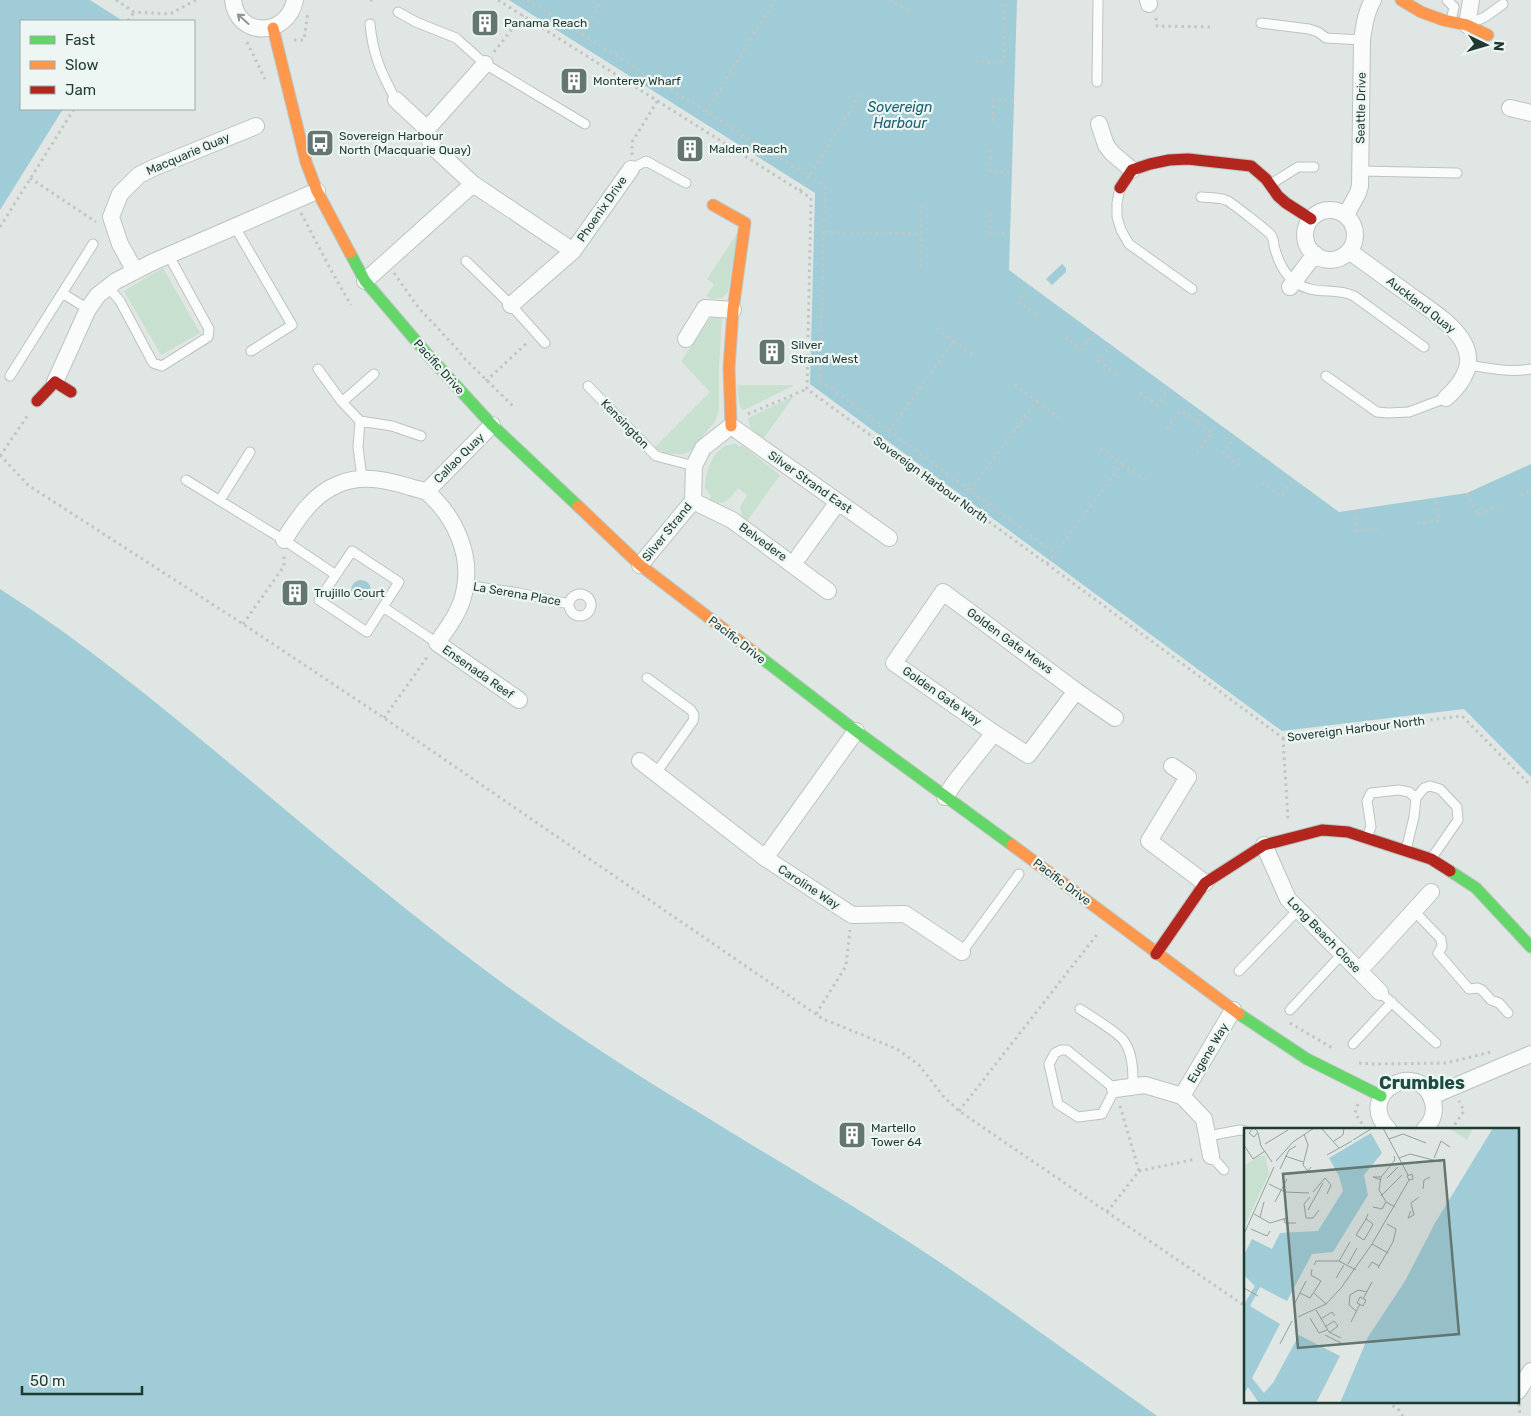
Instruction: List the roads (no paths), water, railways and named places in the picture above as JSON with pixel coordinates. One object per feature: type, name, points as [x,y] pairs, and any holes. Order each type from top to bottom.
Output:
[{"type":"street","points":[[233,0],[236,13],[243,21],[275,35],[294,8],[302,4]]},
{"type":"street","name":"Seattle Drive","points":[[1346,215],[1358,193],[1362,40],[1369,7],[1374,0]]},
{"type":"street","points":[[1401,0],[1421,12],[1488,35]]},
{"type":"street","points":[[1459,24],[1471,0]]},
{"type":"street","name":"Pacific Drive","points":[[275,35],[306,162],[317,191],[365,280],[428,356],[492,425],[640,565],[856,731],[1052,874],[1120,927],[1233,1010],[1307,1059],[1381,1096]]},
{"type":"street","points":[[427,129],[485,64]]},
{"type":"street","name":"Phoenix Drive","points":[[396,100],[427,129],[431,145],[473,184],[572,251]]},
{"type":"street","points":[[1510,108],[1531,113]]},
{"type":"street","points":[[1099,124],[1106,145],[1112,153],[1132,170]]},
{"type":"street","name":"Macquarie Quay","points":[[134,271],[120,244],[111,217],[120,194],[139,175],[256,126]]},
{"type":"street","points":[[1120,188],[1132,170],[1169,160],[1251,166],[1259,172],[1278,196],[1311,219]]},
{"type":"street","name":"Phoenix Drive","points":[[511,305],[572,251],[631,169]]},
{"type":"street","points":[[365,280],[473,184]]},
{"type":"street","points":[[37,401],[55,382],[88,309],[98,296],[116,281],[152,262],[317,191]]},
{"type":"street","points":[[713,205],[744,223],[733,310],[729,368],[731,426]]},
{"type":"street","points":[[1327,210],[1346,215],[1355,231],[1354,240],[1349,251],[1343,256],[1333,259],[1324,259],[1315,254],[1309,248],[1306,238],[1306,230],[1311,219],[1318,213],[1327,210]]},
{"type":"street","name":"Auckland Quay","points":[[1349,251],[1451,326],[1460,335],[1466,347],[1467,365]]},
{"type":"street","points":[[1292,284],[1315,254]]},
{"type":"street","points":[[686,339],[705,308],[733,310]]},
{"type":"street","points":[[1446,398],[1457,388],[1465,375],[1467,365]]},
{"type":"street","points":[[55,382],[71,392]]},
{"type":"street","name":"Callao Quay","points":[[426,492],[492,425]]},
{"type":"street","name":"Silver Strand","points":[[640,565],[693,500],[694,466],[703,448],[731,426]]},
{"type":"street","name":"Silver Strand East","points":[[731,426],[889,538]]},
{"type":"street","name":"Callao Quay","points":[[284,540],[300,515],[319,496],[339,484],[362,478],[380,479],[426,492],[451,520],[462,545],[466,570],[464,593],[456,614],[437,643]]},
{"type":"street","name":"Belvedere","points":[[693,500],[732,520],[828,591]]},
{"type":"street","points":[[799,556],[838,502]]},
{"type":"street","name":"Golden Gate Mews","points":[[943,592],[1115,718]]},
{"type":"street","name":"Golden Gate Way","points":[[943,592],[894,662],[994,733],[945,797]]},
{"type":"street","name":"Ensenada Reef","points":[[437,643],[519,700]]},
{"type":"street","points":[[994,733],[1028,755],[1076,691]]},
{"type":"street","name":"Caroline Way","points":[[765,858],[856,731]]},
{"type":"street","name":"Caroline Way","points":[[640,761],[765,858],[852,914],[905,914],[962,952]]},
{"type":"street","points":[[1172,766],[1188,778],[1149,841],[1205,883]]},
{"type":"street","points":[[1156,954],[1205,883],[1264,845],[1322,830],[1348,832],[1367,837],[1431,859],[1476,888],[1531,947]]},
{"type":"street","name":"Long Beach Close","points":[[1264,845],[1288,899],[1386,997]]},
{"type":"street","points":[[1359,971],[1431,892]]},
{"type":"street","name":"Eugene Way","points":[[1182,1096],[1233,1010]]},
{"type":"street","points":[[1432,1096],[1531,1054]]},
{"type":"street","points":[[1387,1128],[1380,1119],[1378,1111],[1381,1096],[1396,1082],[1406,1080],[1417,1082],[1426,1088],[1432,1096],[1434,1116],[1426,1128]]},
{"type":"street","name":"Eugene Way","points":[[1115,1089],[1145,1085],[1182,1096],[1204,1119],[1212,1156]]},
{"type":"street","points":[[1518,1391],[1531,1370]]},
{"type":"lane","points":[[1097,82],[1098,0]]},
{"type":"lane","points":[[1447,0],[1454,7],[1459,24],[1485,17],[1503,4]]},
{"type":"lane","points":[[398,12],[416,22],[456,38],[485,64],[585,124]]},
{"type":"lane","points":[[1261,23],[1309,29],[1318,32],[1326,38],[1362,40]]},
{"type":"lane","name":"Phoenix Drive","points":[[370,24],[371,40],[380,71],[396,100]]},
{"type":"lane","name":"Phoenix Drive","points":[[631,169],[646,162],[686,183]]},
{"type":"lane","points":[[1270,185],[1298,167],[1314,167]]},
{"type":"lane","points":[[1360,171],[1457,173]]},
{"type":"lane","points":[[1120,188],[1117,217],[1121,230],[1129,244],[1192,290]]},
{"type":"lane","points":[[1201,198],[1219,199],[1229,202],[1272,236],[1278,259],[1292,284],[1317,291],[1348,293],[1424,347]]},
{"type":"lane","points":[[235,227],[292,325],[251,351]]},
{"type":"lane","points":[[10,376],[93,244]]},
{"type":"lane","points":[[108,287],[120,301],[153,363],[162,366],[210,334],[169,256]]},
{"type":"lane","points":[[466,260],[511,305],[545,343]]},
{"type":"lane","points":[[62,292],[88,309]]},
{"type":"lane","points":[[1467,365],[1500,370],[1523,371],[1531,369]]},
{"type":"lane","points":[[318,369],[342,402],[360,421],[392,426],[421,436]]},
{"type":"lane","points":[[342,402],[374,374]]},
{"type":"lane","points":[[1326,376],[1377,412],[1388,414],[1409,412],[1446,398]]},
{"type":"lane","name":"Kensington","points":[[588,386],[656,456],[694,466]]},
{"type":"lane","points":[[360,421],[358,447],[362,478]]},
{"type":"lane","points":[[220,500],[250,452]]},
{"type":"lane","points":[[186,480],[284,540],[336,575]]},
{"type":"lane","points":[[352,551],[399,582],[383,607],[367,632],[319,600],[352,551]]},
{"type":"lane","name":"La Serena Place","points":[[465,585],[519,593],[569,604]]},
{"type":"lane","points":[[383,607],[437,643]]},
{"type":"lane","points":[[647,678],[691,710],[694,715],[693,721],[656,774]]},
{"type":"lane","points":[[1406,850],[1414,817],[1416,798],[1424,788],[1430,786],[1440,789],[1457,807],[1458,820],[1431,859]]},
{"type":"lane","points":[[1367,837],[1371,827],[1367,801],[1371,793],[1398,790],[1409,792],[1416,798]]},
{"type":"lane","points":[[962,952],[1019,874]]},
{"type":"lane","points":[[1239,970],[1298,910]]},
{"type":"lane","points":[[1414,911],[1441,939],[1442,946],[1438,953],[1469,989],[1478,988],[1482,990],[1491,1000],[1499,1003],[1508,1013]]},
{"type":"lane","points":[[1290,1010],[1342,954]]},
{"type":"lane","points":[[1353,1044],[1386,997],[1436,1043]]},
{"type":"lane","points":[[1080,1008],[1123,1039],[1128,1047],[1132,1061],[1133,1086]]},
{"type":"lane","points":[[1067,1050],[1115,1089],[1102,1114],[1078,1117],[1058,1104],[1049,1064],[1055,1053],[1067,1050]]},
{"type":"lane","points":[[1208,1136],[1244,1131]]},
{"type":"lane","points":[[1212,1156],[1224,1170]]},
{"type":"water","points":[[0,0],[90,0],[120,19],[20,20],[20,110],[62,110],[0,210]]},
{"type":"water","name":"Sovereign Harbour","points":[[509,0],[1017,0],[1009,270],[1339,512],[1467,493],[1531,464],[1531,777],[1464,709],[1282,731],[810,384],[815,193]]},
{"type":"water","points":[[1062,264],[1066,268],[1066,272],[1052,285],[1046,279]]},
{"type":"water","name":"Trujillo Court","points":[[361,580],[368,583],[371,590],[368,597],[361,600],[354,597],[351,590],[354,583]]},
{"type":"water","points":[[0,589],[62,631],[122,676],[401,905],[467,957],[547,1015],[641,1077],[833,1194],[951,1270],[1157,1416],[0,1416]]},
{"type":"place","name":"Panama Reach","points":[[485,23]]},
{"type":"place","name":"Monterey Wharf","points":[[574,81]]},
{"type":"place","name":"Sovereign Harbour North (Macquarie Quay)","points":[[320,143]]},
{"type":"place","name":"Malden Reach","points":[[690,149]]},
{"type":"place","name":"Silver Strand West","points":[[772,352]]},
{"type":"place","name":"Trujillo Court","points":[[295,593]]},
{"type":"place","name":"Martello Tower 64","points":[[852,1135]]},
{"type":"district","name":"Crumbles","points":[[1422,1083]]}]
